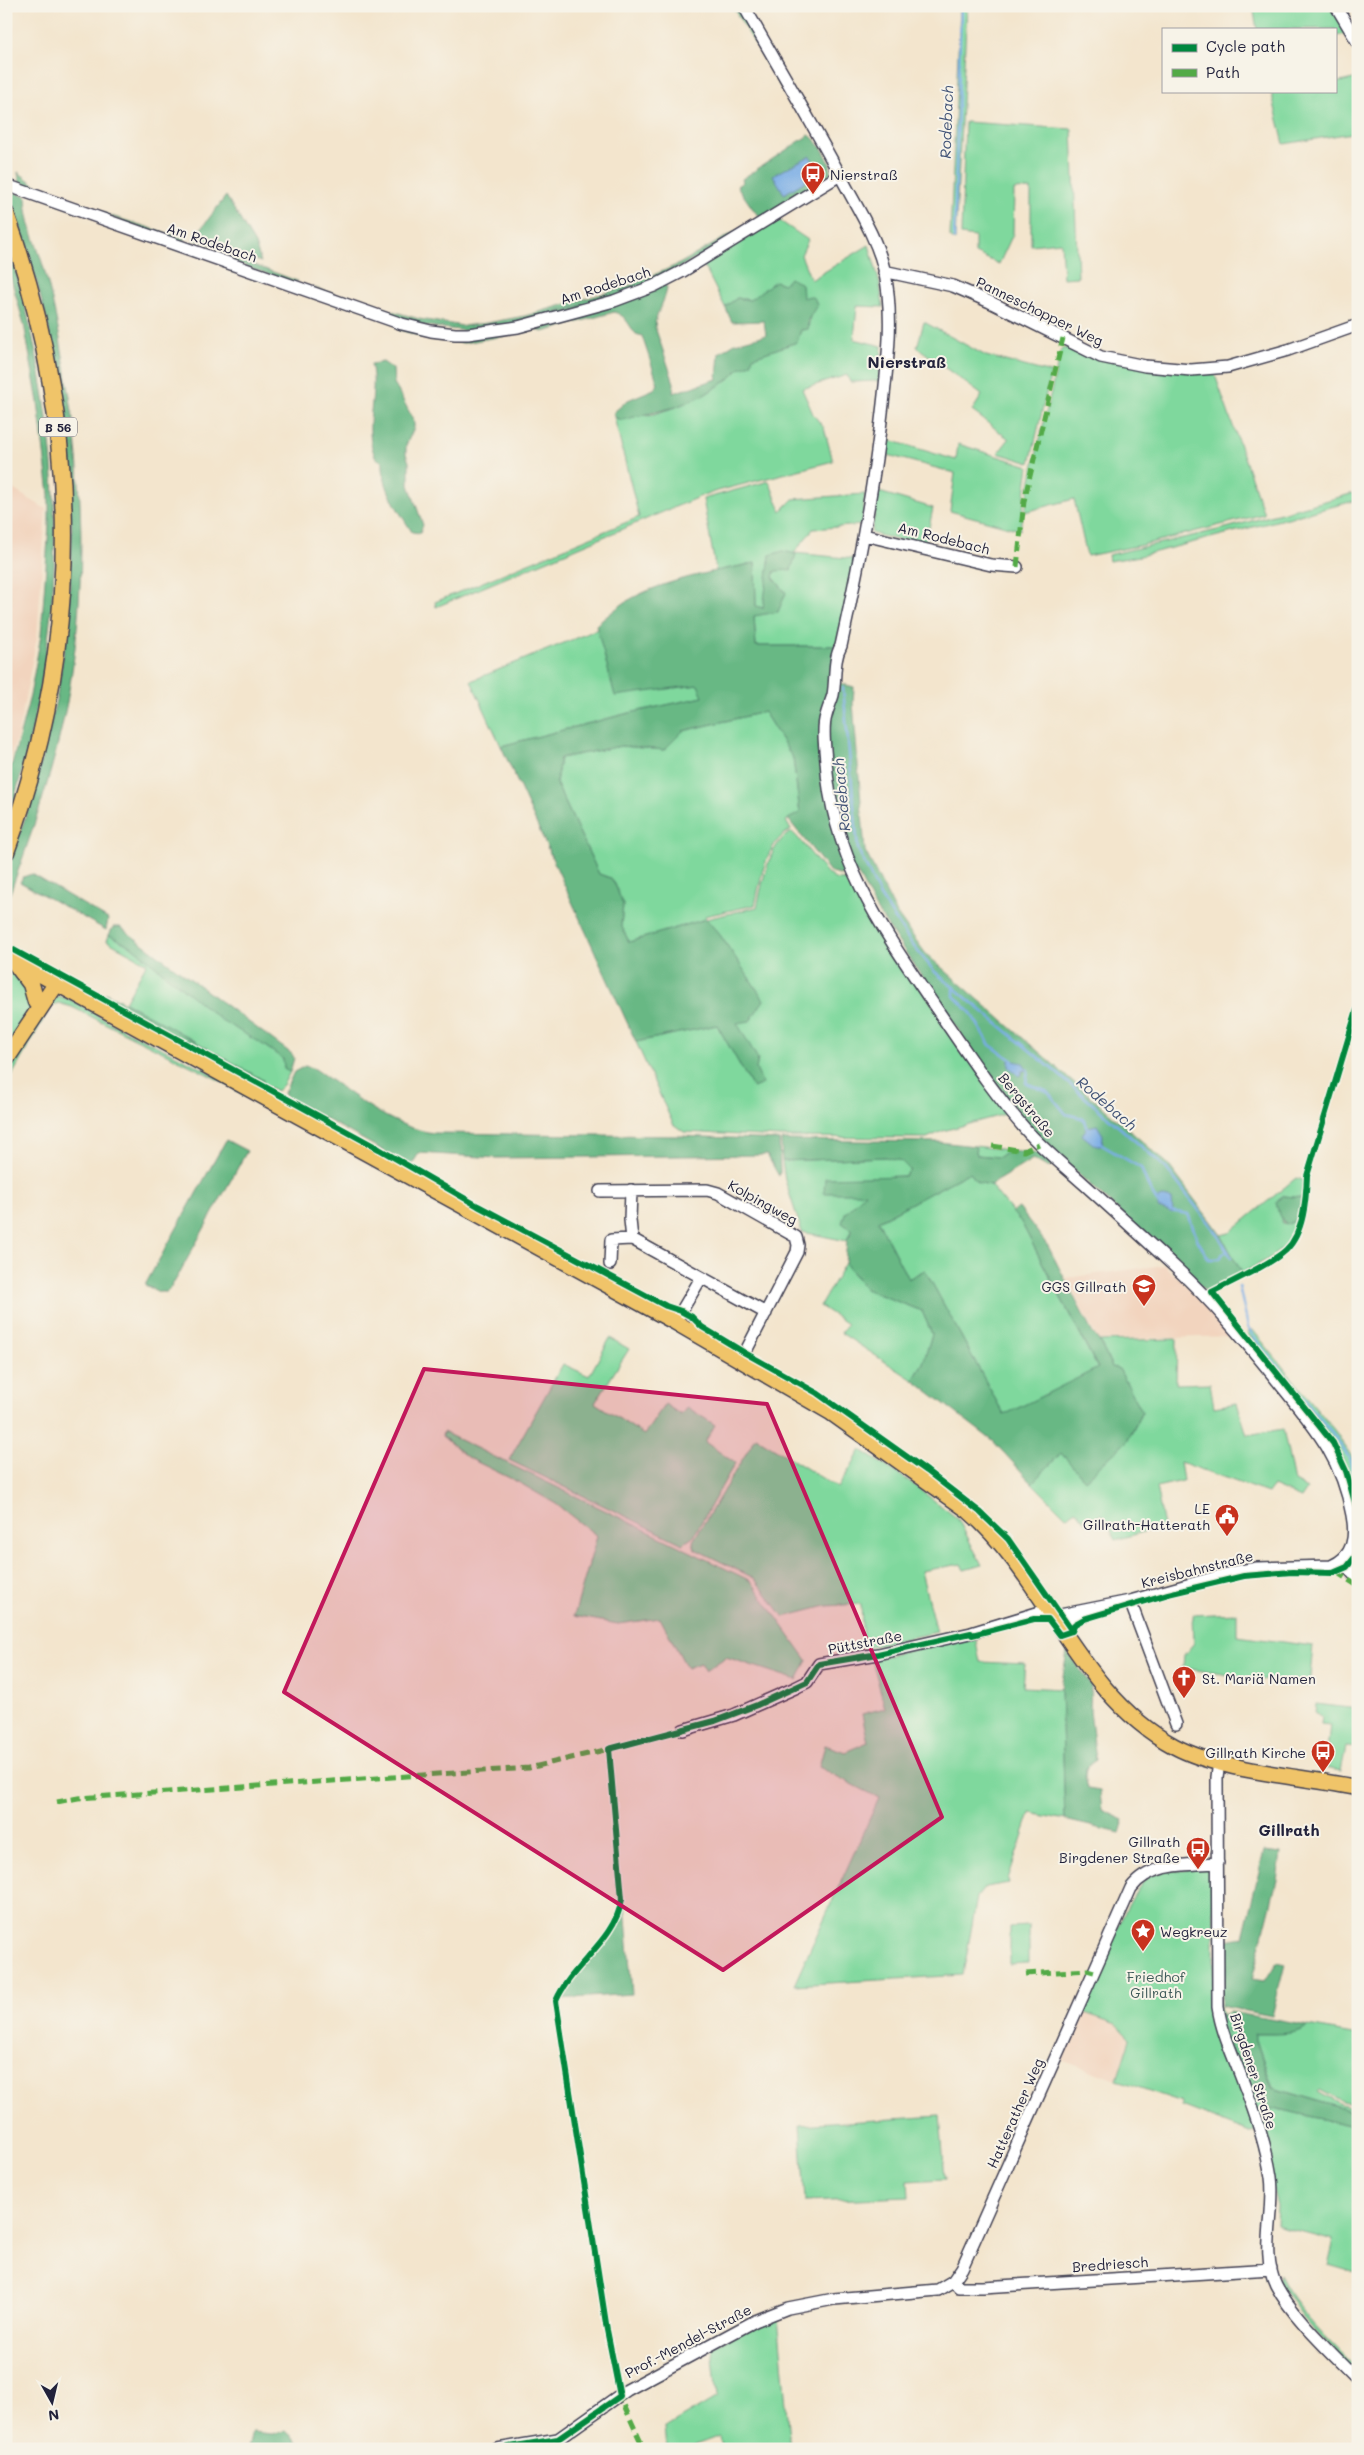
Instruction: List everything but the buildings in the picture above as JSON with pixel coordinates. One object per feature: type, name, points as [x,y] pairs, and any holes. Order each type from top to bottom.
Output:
[{"type":"highway","name":"B 56","points":[[6,214],[28,277],[51,377],[60,453],[64,546],[58,645],[50,697],[26,789],[6,852]]},
{"type":"highway","points":[[10,958],[30,984],[36,1002]]},
{"type":"highway","points":[[29,1022],[36,1002],[43,990],[56,984]]},
{"type":"highway","points":[[6,1059],[56,984]]},
{"type":"main road","points":[[10,958],[675,1322],[830,1412],[969,1511],[1004,1545],[1104,1689],[1133,1719],[1173,1746],[1219,1762],[1358,1788]]},
{"type":"street","points":[[744,6],[840,175],[868,229],[884,273],[890,329],[878,455],[864,534]]},
{"type":"street","points":[[1336,6],[1358,43]]},
{"type":"street","name":"Am Rodebach","points":[[6,185],[402,324],[455,334],[524,325],[614,301],[654,286],[690,267],[840,175]]},
{"type":"street","name":"Panneschopper Weg","points":[[884,273],[899,274],[952,286],[990,302],[1101,357],[1144,366],[1199,370],[1228,367],[1288,350],[1358,325]]},
{"type":"street","name":"Am Rodebach","points":[[864,534],[991,565],[1017,567]]},
{"type":"street","name":"Bergstraße","points":[[864,534],[841,646],[838,652],[836,678],[830,709],[826,716],[827,781],[839,835],[853,875],[948,1025],[987,1081],[1025,1128],[1205,1296],[1325,1441],[1340,1468],[1350,1504],[1354,1540],[1348,1555],[1341,1561]]},
{"type":"street","points":[[631,1190],[630,1220],[632,1239]]},
{"type":"street","name":"Kolpingweg","points":[[600,1191],[707,1190],[718,1193],[796,1237],[798,1245],[796,1252],[748,1347]]},
{"type":"street","points":[[610,1264],[611,1240],[632,1239],[766,1313]]},
{"type":"street","points":[[675,1322],[701,1278]]},
{"type":"street","points":[[1341,1561],[1358,1579]]},
{"type":"street","name":"Kreisbahnstraße","points":[[1055,1617],[1087,1615],[1090,1611],[1234,1572],[1257,1568],[1327,1567],[1341,1561]]},
{"type":"street","points":[[1130,1601],[1176,1724]]},
{"type":"street","name":"Püttstraße","points":[[683,1730],[734,1714],[797,1687],[806,1682],[819,1664],[878,1654],[963,1634],[1055,1617]]},
{"type":"street","name":"Birgdener Straße","points":[[1219,1762],[1217,1777],[1218,2007],[1227,2043],[1248,2094],[1268,2163],[1273,2201],[1270,2249],[1272,2269],[1276,2286],[1290,2305],[1358,2380]]},
{"type":"street","name":"Hatterather Weg","points":[[954,2281],[962,2268],[1131,1888],[1144,1874],[1158,1869],[1218,1863]]},
{"type":"street","name":"Bredriesch","points":[[954,2281],[959,2287],[983,2287],[1272,2269]]},
{"type":"street","name":"Prof.-Mendel-Straße","points":[[497,2449],[558,2439],[630,2389],[732,2332],[788,2308],[834,2299],[938,2290],[954,2281]]},
{"type":"highlighted area","points":[[424,1369],[767,1404],[942,1817],[723,1970],[284,1692]]},
{"type":"shaded area","points":[[6,485],[46,509],[37,637],[18,734],[6,774]]},
{"type":"shaded area","name":"GGS Gillrath","points":[[1164,1265],[1184,1283],[1234,1336],[1098,1340],[1066,1278]]},
{"type":"shaded area","points":[[1082,2012],[1116,2024],[1130,2040],[1117,2080],[1061,2060]]},
{"type":"green space","points":[[732,6],[738,6],[759,44],[758,49]]},
{"type":"green space","points":[[960,6],[967,6],[955,241],[950,237]]},
{"type":"green space","points":[[1253,6],[1331,6],[1347,34],[1336,36],[1336,28],[1257,28]]},
{"type":"green space","points":[[759,44],[788,91],[783,91],[758,49]]},
{"type":"green space","points":[[1358,78],[1358,132],[1284,144],[1271,92],[1336,92],[1336,83]]},
{"type":"green space","points":[[965,122],[1072,129],[1078,277],[1063,278],[1061,242],[1031,245],[1031,189],[1014,190],[1013,234],[999,264],[975,253],[975,237],[961,235]]},
{"type":"green space","points":[[809,135],[825,153],[830,165],[830,175],[763,219],[755,212],[737,186],[743,182],[742,179]]},
{"type":"green space","points":[[18,172],[35,185],[111,216],[186,239],[183,243],[20,185]]},
{"type":"green space","points":[[7,190],[26,196],[30,224],[56,317],[75,436],[81,550],[80,589],[73,665],[62,728],[41,804],[6,904],[6,873],[33,795],[57,696],[68,622],[72,535],[64,410],[47,321],[28,250]]},
{"type":"green space","points":[[226,196],[255,244],[261,262],[193,239]]},
{"type":"green space","points":[[777,219],[808,240],[801,255],[811,280],[869,245],[880,284],[883,307],[857,306],[854,339],[882,346],[879,381],[850,382],[847,375],[802,389],[813,414],[824,428],[833,461],[706,494],[436,607],[435,602],[639,517],[614,417],[617,419],[654,414],[676,407],[704,395],[728,380],[740,368],[751,364],[752,357],[797,342],[801,330],[808,329],[810,316],[803,298],[779,282],[750,300],[737,298],[725,307],[703,264]]},
{"type":"green space","points":[[745,226],[747,228],[714,249],[646,285],[597,302],[517,323],[467,331],[419,325],[311,287],[419,319],[463,326],[487,323],[525,316],[626,287],[679,264]]},
{"type":"green space","points":[[6,238],[27,314],[43,388],[52,460],[55,532],[52,604],[43,676],[27,750],[6,826],[6,787],[30,696],[41,635],[49,525],[49,494],[38,402],[24,324],[6,261]]},
{"type":"green space","points":[[192,242],[297,281],[295,284],[190,246]]},
{"type":"green space","points":[[789,278],[802,284],[803,298],[810,296],[815,299],[817,305],[808,320],[808,329],[801,330],[797,342],[753,357],[751,364],[740,368],[728,380],[704,395],[676,407],[622,420],[614,417],[614,412],[628,400],[654,389],[658,384],[642,336],[636,334],[625,318],[614,312],[543,332],[536,330],[464,343],[426,338],[397,329],[399,327],[456,338],[664,284],[667,287],[665,297],[655,322],[655,327],[674,383],[673,393],[717,379],[719,353],[735,343],[766,335],[764,321],[732,322],[725,307],[737,298],[750,300],[775,281],[784,284]]},
{"type":"green space","points":[[924,322],[986,356],[1051,373],[1030,463],[998,453],[1009,439],[972,411],[982,395],[917,347]]},
{"type":"green space","points":[[1071,347],[1082,352],[1214,372],[1264,514],[1142,545],[1087,556],[1074,499],[1025,512],[1033,468],[1061,349]]},
{"type":"green space","points":[[383,362],[393,369],[394,383],[414,421],[414,428],[406,445],[406,454],[409,462],[409,485],[423,525],[420,533],[412,532],[397,508],[385,481],[383,463],[376,457],[371,445],[370,422],[373,375],[371,364]]},
{"type":"green space","points":[[886,439],[956,460],[958,444],[1029,466],[1020,530],[950,511],[955,473],[884,454]]},
{"type":"green space","points":[[769,481],[781,511],[793,499],[865,494],[862,525],[813,529],[794,553],[856,559],[836,646],[756,646],[754,616],[786,593],[773,577],[775,571],[770,555],[764,608],[756,607],[755,563],[716,571],[703,499]]},
{"type":"green space","points":[[879,492],[933,508],[925,547],[871,533]]},
{"type":"green space","points":[[1358,492],[1358,500],[1140,556],[1109,561],[1108,555],[1222,529]]},
{"type":"green space","points":[[783,551],[796,554],[791,570],[775,571],[773,577],[786,593],[778,612],[754,616],[756,646],[836,646],[831,681],[854,687],[853,703],[865,851],[897,914],[926,954],[1167,1163],[1221,1235],[1242,1273],[1207,1293],[1027,1124],[987,1072],[876,909],[857,872],[839,875],[831,873],[788,819],[800,813],[793,758],[764,712],[683,731],[664,750],[621,746],[560,758],[556,783],[599,874],[610,878],[615,884],[623,905],[621,925],[629,942],[706,919],[720,935],[764,1000],[750,1021],[737,1023],[758,1059],[756,1069],[763,1084],[753,1088],[717,1025],[636,1042],[501,746],[625,714],[703,697],[698,685],[615,696],[596,625],[627,601],[657,587],[689,577],[755,563],[756,606],[763,608],[770,555]]},
{"type":"green space","points":[[598,629],[615,695],[699,685],[703,697],[625,714],[501,746],[471,681]]},
{"type":"green space","points":[[764,712],[793,758],[800,814],[786,821],[791,830],[782,836],[770,853],[762,873],[755,905],[705,916],[706,919],[629,942],[621,925],[623,905],[615,884],[610,878],[599,874],[556,783],[560,758],[621,746],[664,750],[683,731]]},
{"type":"green space","points":[[792,832],[831,876],[839,880],[851,879],[879,928],[1009,1113],[943,1131],[927,1138],[780,1137],[684,1132],[673,1124],[636,1042],[717,1025],[753,1088],[762,1084],[756,1069],[758,1059],[736,1023],[764,1000],[720,935],[706,919],[757,907],[764,876],[772,854],[784,837]]},
{"type":"green space","points":[[32,874],[108,919],[106,930],[20,882],[23,877]]},
{"type":"green space","points":[[113,927],[120,927],[292,1054],[294,1058],[290,1072],[284,1068],[283,1059],[221,1020],[131,946],[109,935]]},
{"type":"green space","points":[[109,935],[131,946],[177,983],[283,1059],[284,1068],[290,1072],[283,1085],[277,1091],[262,1084],[263,1082],[125,1002],[147,963],[107,941]]},
{"type":"green space","points":[[6,967],[19,976],[32,1002],[29,1015],[6,1050]]},
{"type":"green space","points":[[106,993],[263,1080],[262,1084],[105,998]]},
{"type":"green space","points":[[58,996],[69,999],[115,1025],[252,1093],[249,1098],[223,1082],[72,1007],[58,1003],[51,1006],[6,1086],[6,1069],[42,1011]]},
{"type":"green space","points":[[305,1066],[315,1069],[371,1108],[401,1124],[433,1133],[681,1136],[779,1140],[780,1172],[779,1176],[767,1155],[497,1158],[419,1153],[411,1166],[286,1097],[284,1093],[294,1072]]},
{"type":"green space","points":[[226,1140],[247,1151],[175,1281],[167,1292],[159,1292],[145,1285]]},
{"type":"green space","points":[[781,1140],[939,1142],[975,1146],[977,1155],[999,1157],[1008,1150],[1042,1153],[1054,1165],[1047,1167],[1033,1159],[990,1185],[977,1182],[970,1172],[878,1221],[908,1279],[925,1270],[1004,1415],[1098,1368],[1021,1222],[1012,1212],[1019,1208],[1048,1246],[1092,1332],[1099,1341],[1112,1367],[1119,1369],[1142,1411],[1127,1441],[1085,1480],[1061,1453],[1032,1483],[993,1441],[913,1380],[923,1364],[932,1334],[922,1311],[865,1289],[845,1263],[847,1241],[852,1230],[842,1223],[845,1213],[865,1193],[824,1193],[825,1178],[904,1176],[910,1170],[901,1161],[886,1157],[782,1161]]},
{"type":"green space","points":[[975,1146],[1008,1150],[999,1157],[977,1155]]},
{"type":"green space","points":[[886,1157],[901,1161],[910,1170],[904,1176],[885,1177],[865,1193],[847,1241],[802,1232],[785,1180],[782,1161]]},
{"type":"green space","points":[[970,1172],[977,1182],[990,1185],[1021,1222],[1098,1369],[1004,1415],[925,1270],[908,1279],[878,1221]]},
{"type":"green space","points":[[1296,1178],[1303,1180],[1304,1198],[1284,1196],[1277,1207],[1282,1222],[1286,1225],[1298,1219],[1290,1239],[1269,1258],[1242,1273],[1221,1235],[1229,1233]]},
{"type":"green space","points":[[1284,1196],[1304,1198],[1298,1219],[1286,1225],[1279,1215],[1276,1202]]},
{"type":"green space","points":[[845,1263],[865,1289],[922,1311],[932,1334],[923,1364],[913,1380],[841,1333],[847,1324],[820,1306]]},
{"type":"green space","points":[[1252,1329],[1335,1431],[1352,1457],[1358,1474],[1358,1495],[1355,1495],[1337,1450],[1324,1429],[1295,1390],[1247,1333]]},
{"type":"green space","points":[[610,1338],[629,1349],[595,1403],[644,1435],[665,1404],[681,1415],[687,1407],[715,1425],[705,1442],[735,1463],[693,1537],[683,1544],[509,1460],[563,1364],[589,1376]]},
{"type":"green space","points":[[1177,1339],[1176,1384],[1210,1383],[1214,1407],[1237,1403],[1247,1435],[1283,1429],[1294,1482],[1307,1489],[1301,1498],[1273,1486],[1268,1493],[1180,1462],[1183,1481],[1156,1487],[1164,1526],[1116,1540],[1102,1514],[1087,1524],[1076,1510],[1066,1517],[1032,1483],[1061,1453],[1085,1480],[1127,1441],[1142,1412],[1119,1369],[1112,1367],[1099,1341]]},
{"type":"green space","points":[[443,1432],[751,1581],[807,1660],[797,1680],[726,1657],[705,1671],[700,1663],[687,1668],[660,1618],[618,1624],[574,1616],[597,1536],[556,1504],[520,1483],[467,1457],[442,1436]]},
{"type":"green space","points":[[756,1437],[838,1488],[861,1450],[909,1481],[958,1519],[982,1565],[964,1570],[961,1564],[921,1571],[936,1632],[863,1648],[861,1604],[826,1606],[784,1617],[754,1578],[695,1549],[693,1541]]},
{"type":"green space","points":[[1237,1613],[1237,1636],[1313,1646],[1309,1687],[1183,1668],[1184,1655],[1194,1643],[1193,1615]]},
{"type":"green space","points":[[975,1636],[980,1662],[1025,1664],[1023,1687],[1061,1689],[1065,1820],[1030,1813],[1008,1879],[1009,1883],[985,1887],[977,1897],[963,1975],[794,1985],[879,1798],[819,1767],[825,1745],[845,1752],[868,1742],[862,1714],[885,1708],[872,1659]]},
{"type":"green space","points":[[1067,1651],[1091,1685],[1090,1711],[1096,1760],[1086,1768],[1085,1776],[1088,1789],[1100,1791],[1102,1810],[1124,1820],[1120,1833],[1065,1820],[1061,1689]]},
{"type":"green space","points":[[1316,1704],[1358,1709],[1358,1748],[1346,1747],[1341,1771],[1325,1768],[1330,1725],[1321,1724],[1322,1716],[1315,1714]]},
{"type":"green space","points":[[1264,1851],[1281,1853],[1277,1880],[1252,1979],[1264,1981],[1276,1962],[1285,1964],[1272,2016],[1221,2006],[1221,1941],[1243,1937]]},
{"type":"green space","name":"Friedhof Gillrath","points":[[1211,1866],[1214,1870],[1214,1989],[1256,2131],[1250,2132],[1182,2106],[1182,2102],[1117,2080],[1130,2039],[1116,2024],[1082,2012],[1122,1917],[1141,1884],[1155,1874]]},
{"type":"green space","points":[[625,1905],[632,1994],[558,1999],[619,1920]]},
{"type":"green space","points":[[1029,1926],[1029,1963],[1010,1964],[1010,1927]]},
{"type":"green space","points":[[1231,2012],[1238,2044],[1264,2106],[1358,2127],[1358,2274],[1328,2265],[1334,2240],[1276,2225],[1277,2204],[1222,2015]]},
{"type":"green space","points":[[1231,2012],[1308,2026],[1296,2032],[1254,2034],[1272,2088],[1358,2113],[1358,2127],[1264,2106],[1238,2044]]},
{"type":"green space","points":[[1308,2026],[1358,2035],[1358,2105],[1342,2102],[1320,2090],[1318,2092],[1341,2105],[1358,2109],[1358,2113],[1273,2088],[1254,2034],[1289,2033]]},
{"type":"green space","points":[[940,2116],[945,2179],[908,2181],[909,2197],[805,2201],[800,2125]]},
{"type":"green space","points":[[1280,2275],[1304,2312],[1358,2369],[1358,2376],[1304,2318],[1278,2282]]},
{"type":"green space","points":[[778,2317],[790,2449],[722,2449],[720,2436],[684,2449],[667,2449],[665,2428],[717,2397],[712,2347],[736,2334]]},
{"type":"green space","points":[[286,2431],[305,2449],[248,2449],[252,2432],[272,2434]]},
{"type":"water","points":[[810,156],[819,173],[784,194],[773,175]]},
{"type":"water","points":[[1009,1060],[1023,1063],[1028,1070],[1022,1071],[1022,1075],[1019,1076],[1009,1067]]},
{"type":"water","points":[[1097,1125],[1103,1135],[1102,1146],[1093,1144],[1082,1135],[1087,1127]]},
{"type":"water","points":[[1163,1197],[1172,1199],[1173,1213],[1158,1208],[1158,1199]]},
{"type":"waterway","name":"Rodebach","points":[[954,239],[961,6]]},
{"type":"waterway","name":"Rodebach","points":[[843,688],[858,849],[880,896],[911,943],[935,972],[1057,1073],[1165,1167],[1218,1235],[1231,1257]]},
{"type":"waterway","name":"Rodebach","points":[[954,987],[954,996],[971,1013],[990,1045],[1013,1061]]},
{"type":"waterway","name":"Rodebach","points":[[1026,1069],[1028,1070],[1026,1083],[1048,1092],[1066,1114],[1082,1118],[1089,1129]]},
{"type":"waterway","name":"Rodebach","points":[[1100,1144],[1141,1168],[1149,1188],[1159,1205]]},
{"type":"waterway","name":"Rodebach","points":[[1170,1211],[1188,1214],[1198,1241],[1209,1259],[1220,1259],[1223,1253],[1228,1251]]},
{"type":"waterway","name":"Rodebach","points":[[1239,1286],[1248,1327],[1253,1336],[1333,1434],[1349,1458],[1358,1489]]},
{"type":"marked path","points":[[1017,567],[1024,501],[1063,338]]},
{"type":"marked path","points":[[992,1146],[1024,1151],[1039,1144]]},
{"type":"marked path","points":[[1336,1572],[1358,1586]]},
{"type":"marked path","points":[[57,1802],[78,1798],[529,1768],[613,1748]]},
{"type":"marked path","points":[[1026,1974],[1087,1970],[1094,1972]]},
{"type":"marked path","points":[[618,2392],[644,2449]]},
{"type":"cycle path","points":[[6,946],[379,1149],[478,1206],[666,1306],[692,1317],[702,1327],[817,1393],[927,1471],[980,1512],[1008,1539],[1072,1631]]},
{"type":"cycle path","points":[[1358,1006],[1307,1176],[1303,1215],[1297,1234],[1292,1243],[1279,1256],[1212,1292],[1333,1443],[1346,1471],[1358,1513]]},
{"type":"cycle path","points":[[497,2449],[558,2439],[620,2396],[607,2330],[556,2001],[572,1975],[611,1927],[618,1914],[622,1899],[609,1749],[715,1721],[757,1705],[807,1682],[819,1664],[878,1654],[971,1633],[972,1635],[1034,1619],[1048,1619],[1060,1635],[1072,1631],[1075,1624],[1084,1619],[1168,1594],[1244,1576],[1292,1572],[1333,1573],[1347,1567],[1358,1553]]},
{"type":"place","name":"Nierstraß","points":[[813,195]]},
{"type":"place","name":"GGS Gillrath","points":[[1144,1307]]},
{"type":"place","name":"LE Gillrath-Hatterath","points":[[1227,1537]]},
{"type":"place","name":"St. Mariä Namen","points":[[1184,1699]]},
{"type":"place","name":"Gillrath Kirche","points":[[1323,1773]]},
{"type":"place","name":"Gillrath Birgdener Straße","points":[[1198,1870]]},
{"type":"place","name":"Wegkreuz","points":[[1143,1952]]},
{"type":"district","name":"Nierstraß","points":[[907,361]]},
{"type":"district","name":"Gillrath","points":[[1289,1829]]}]
